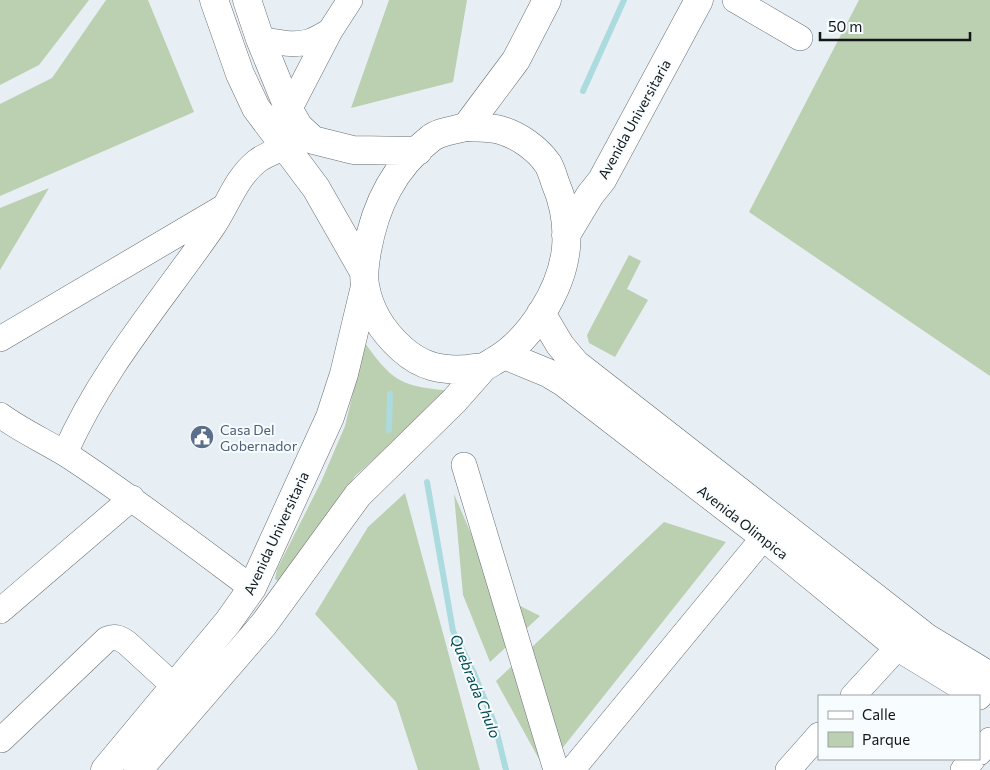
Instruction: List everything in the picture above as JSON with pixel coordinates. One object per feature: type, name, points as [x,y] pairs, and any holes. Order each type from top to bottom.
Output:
[{"type":"main road","points":[[214,0],[240,74],[256,108],[316,188],[364,279],[375,315],[384,331],[409,356],[426,365],[456,370],[494,361]]},
{"type":"main road","points":[[247,0],[260,39],[289,110],[299,127],[313,140],[353,150],[418,151]]},
{"type":"main road","points":[[466,127],[516,60],[548,0]]},
{"type":"main road","name":"Avenida Universitaria","points":[[566,235],[586,201],[602,180],[699,0]]},
{"type":"main road","name":"Avenida Universitaria","points":[[105,770],[228,622],[252,588],[330,417],[344,374],[364,279],[371,226],[384,194],[404,165],[431,137],[466,127],[499,129],[527,142],[548,164],[561,196],[566,220],[566,235]]},
{"type":"main road","points":[[138,770],[264,624],[358,494],[494,361],[525,337],[553,291],[562,268],[566,248],[566,235]]},
{"type":"main road","name":"Avenida Olimpica","points":[[541,313],[560,345],[576,364],[927,638],[990,676]]},
{"type":"main road","name":"Avenida Olimpica","points":[[494,361],[548,373],[563,382],[764,537],[898,647],[975,695]]},
{"type":"street","points":[[289,110],[330,31],[350,0]]},
{"type":"street","points":[[735,0],[800,38]]},
{"type":"street","points":[[260,39],[284,44],[309,42],[330,31]]},
{"type":"street","points":[[65,453],[78,423],[124,347],[215,224],[240,179],[256,161],[286,147]]},
{"type":"street","points":[[0,339],[224,208]]},
{"type":"street","points":[[0,415],[65,453],[132,498],[252,588]]},
{"type":"street","points":[[464,465],[556,770]]},
{"type":"street","points":[[0,612],[132,498]]},
{"type":"street","points":[[572,770],[764,537]]},
{"type":"street","points":[[1,740],[107,639],[120,638],[174,686]]},
{"type":"street","points":[[854,695],[898,647]]},
{"type":"street","points":[[788,770],[818,736]]},
{"type":"street","points":[[980,752],[990,740]]},
{"type":"street","points":[[963,770],[972,760]]},
{"type":"green space","points":[[0,0],[89,0],[39,65],[0,85]]},
{"type":"green space","points":[[106,0],[148,0],[194,112],[0,196],[0,104],[52,78]]},
{"type":"green space","points":[[389,0],[467,0],[453,82],[351,108]]},
{"type":"green space","points":[[859,0],[990,0],[990,376],[749,212]]},
{"type":"green space","points":[[49,188],[0,270],[0,208]]},
{"type":"green space","points":[[629,255],[641,261],[627,289],[648,300],[615,357],[589,343],[587,335]]},
{"type":"green space","points":[[365,343],[384,367],[401,381],[422,387],[452,391],[355,476],[293,577],[282,584],[275,579],[277,569],[321,482],[345,426]]},
{"type":"green space","points":[[405,493],[480,770],[418,770],[396,702],[315,614],[368,527]]},
{"type":"green space","points":[[454,494],[497,594],[540,616],[490,662],[463,595]]},
{"type":"green space","points":[[664,522],[726,542],[545,770],[496,681]]},
{"type":"waterway","points":[[583,91],[624,0]]},
{"type":"waterway","points":[[389,430],[390,394]]},
{"type":"waterway","name":"Quebrada Chulo","points":[[427,482],[453,631],[473,671],[495,725],[506,770]]},
{"type":"place","name":"Casa Del Gobernador","points":[[202,437]]}]
